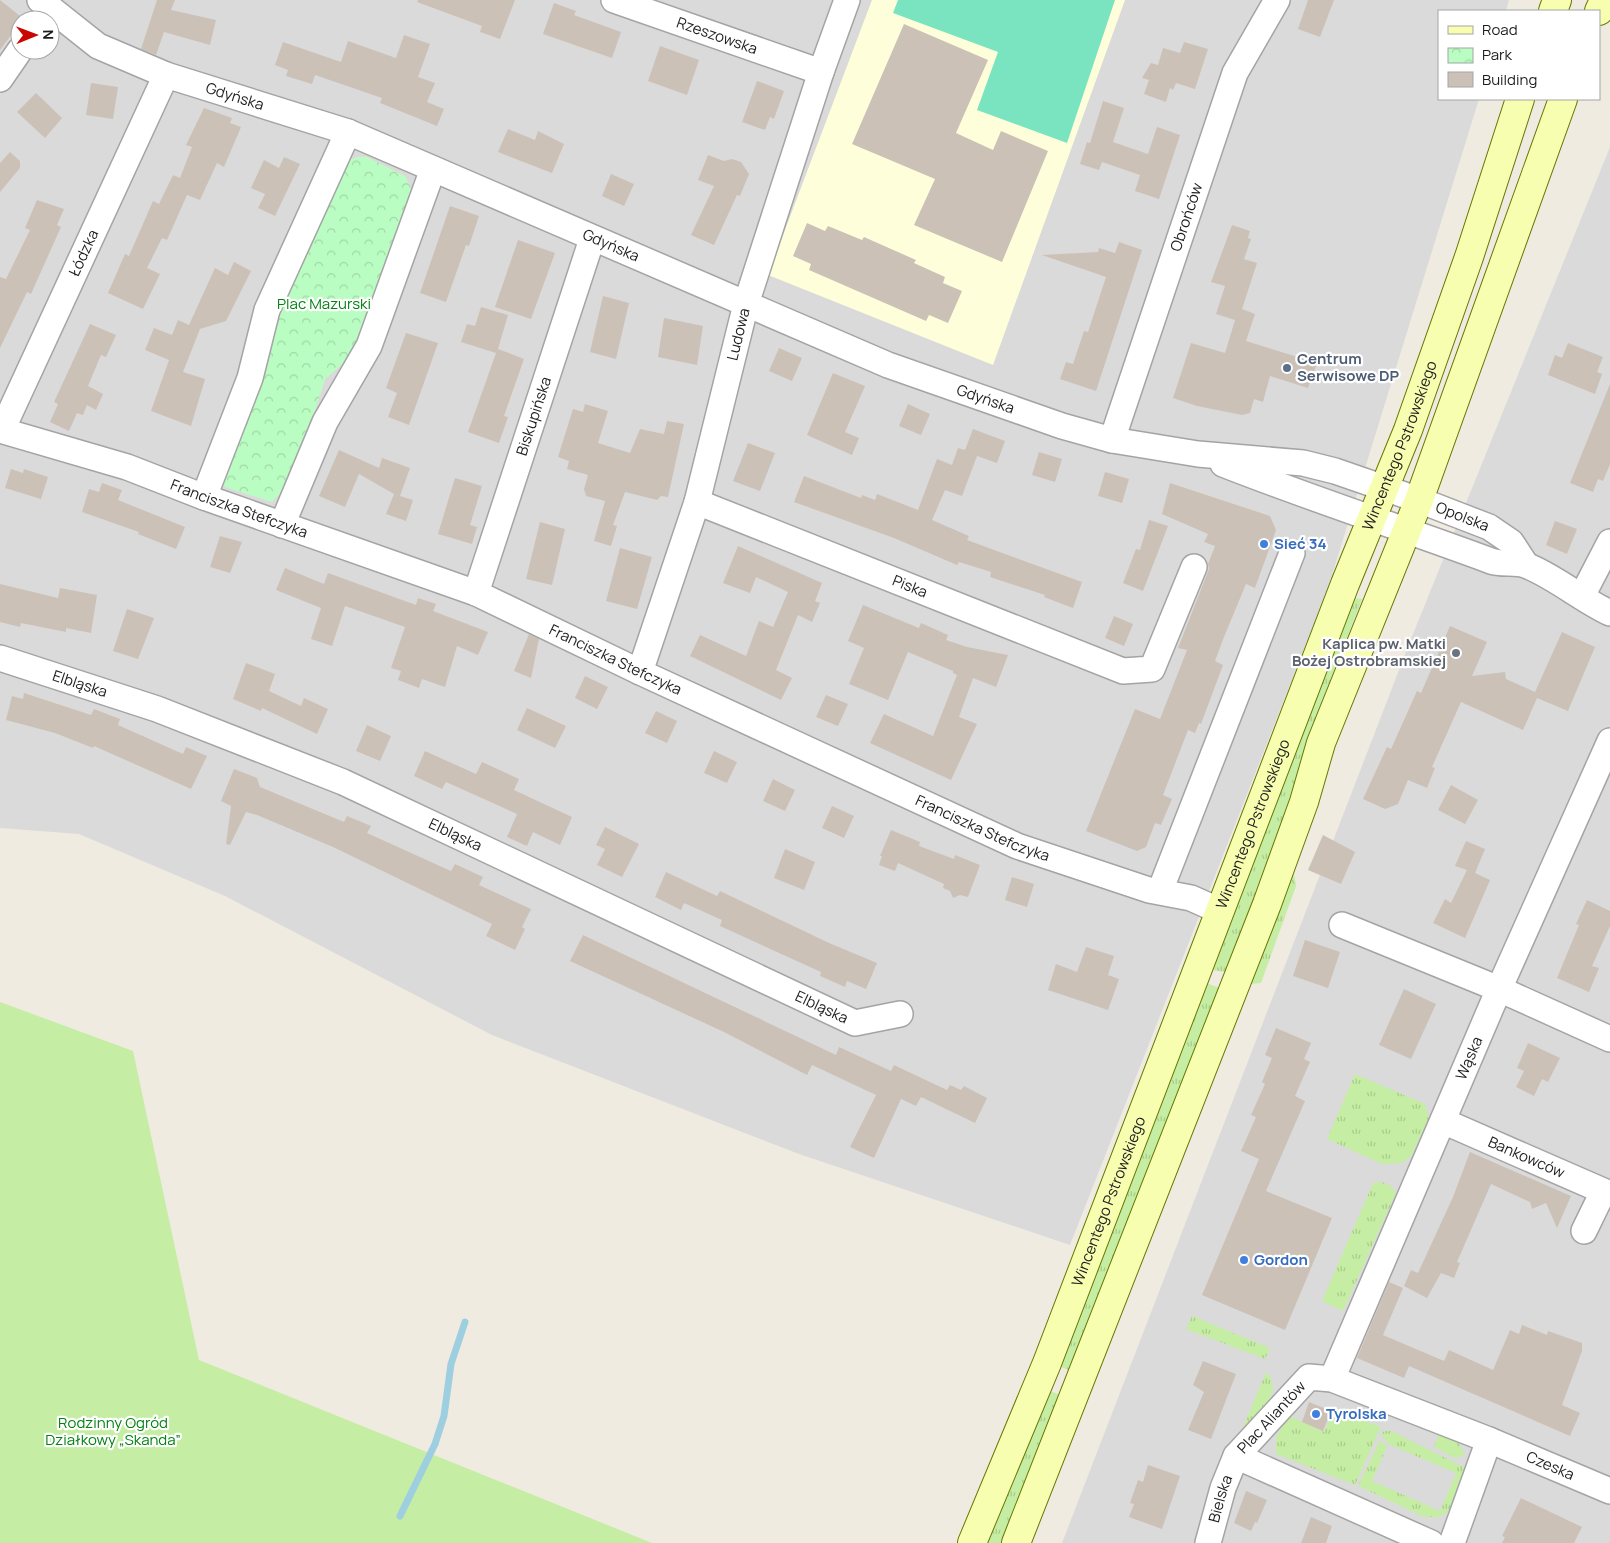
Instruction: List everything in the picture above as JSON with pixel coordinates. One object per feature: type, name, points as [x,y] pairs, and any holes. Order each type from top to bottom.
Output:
[{"type":"main road","name":"Wincentego Pstrowskiego","points":[[972,1543],[1047,1363],[1220,911],[1386,488],[1469,257],[1520,100]]},
{"type":"main road","points":[[1016,1543],[1084,1374],[1188,1100],[1267,904],[1304,802],[1321,743],[1419,500],[1563,100]]},
{"type":"main road","points":[[1047,1363],[1052,1375],[1063,1382],[1073,1382],[1084,1374]]},
{"type":"street","name":"Rzeszowska","points":[[614,0],[821,72]]},
{"type":"street","name":"Ludowa","points":[[640,672],[697,502],[746,304],[821,72],[847,0]]},
{"type":"street","name":"Obrońców","points":[[1112,440],[1235,72],[1277,0]]},
{"type":"street","name":"Gdyńska","points":[[46,7],[98,46],[166,75],[348,132],[592,239],[888,365],[1062,426],[1112,440],[1198,454],[1303,463],[1386,488]]},
{"type":"street","points":[[0,79],[13,60]]},
{"type":"street","name":"Łódzka","points":[[1,430],[166,75]]},
{"type":"street","points":[[204,497],[250,378],[267,310],[348,132]]},
{"type":"street","points":[[282,525],[325,422],[369,346],[434,169]]},
{"type":"street","name":"Biskupińska","points":[[476,593],[592,239]]},
{"type":"street","name":"Franciszka Stefczyka","points":[[1,430],[127,467],[204,497],[476,593],[640,672],[1017,846],[1149,890],[1191,898],[1220,911]]},
{"type":"street","name":"Gdyńska","points":[[1198,454],[1312,499],[1373,518],[1405,532]]},
{"type":"street","name":"Opolska","points":[[1386,488],[1489,527],[1511,542],[1526,565]]},
{"type":"street","name":"Piska","points":[[697,502],[1124,671],[1152,669],[1194,567]]},
{"type":"street","name":"Opolska","points":[[1405,532],[1497,563],[1526,565],[1610,613]]},
{"type":"street","points":[[1582,596],[1610,542]]},
{"type":"street","points":[[1160,891],[1292,553]]},
{"type":"street","name":"Elbląska","points":[[0,658],[157,709],[343,782],[855,1023],[900,1014]]},
{"type":"street","name":"Wąska","points":[[1332,1378],[1499,989],[1610,741]]},
{"type":"street","points":[[1342,925],[1499,989],[1610,1040]]},
{"type":"street","name":"Bankowców","points":[[1443,1121],[1607,1193]]},
{"type":"street","points":[[1584,1230],[1607,1193]]},
{"type":"street","name":"Plac Aliantów","points":[[1431,1543],[1236,1456],[1308,1377],[1332,1378],[1489,1440]]},
{"type":"street","points":[[1452,1543],[1489,1440]]},
{"type":"street","name":"Czeska","points":[[1489,1440],[1610,1491]]},
{"type":"street","name":"Bielska","points":[[1208,1543],[1223,1488],[1236,1456]]},
{"type":"shaded area","points":[[0,0],[1509,0],[1506,10],[1438,10],[1438,100],[1479,100],[1328,588],[1070,1245],[799,1154],[492,1035],[225,896],[79,834],[0,828]]},
{"type":"shaded area","points":[[872,0],[1125,0],[993,365],[768,275]]},
{"type":"shaded area","points":[[1610,147],[1610,1543],[1062,1543],[1411,639]]},
{"type":"green space","points":[[898,0],[1115,0],[1067,143],[977,110],[998,52],[893,13]]},
{"type":"green space","name":"Plac Mazurski","points":[[367,157],[405,176],[413,192],[351,357],[325,379],[299,461],[285,488],[272,502],[225,487],[221,473],[271,328],[348,160]]},
{"type":"green space","points":[[1354,598],[1362,599],[1317,714],[1310,751],[1299,789],[1226,972],[1212,970]]},
{"type":"green space","points":[[1294,874],[1296,886],[1261,983],[1250,984],[1290,877]]},
{"type":"green space","points":[[1206,983],[1220,988],[1073,1372],[1059,1366]]},
{"type":"green space","name":"Rodzinny Ogród Działkowy „Skanda”","points":[[0,1002],[133,1051],[199,1360],[652,1543],[0,1543]]},
{"type":"green space","points":[[1355,1074],[1425,1104],[1429,1118],[1411,1156],[1402,1163],[1382,1164],[1327,1139]]},
{"type":"green space","points":[[1382,1182],[1391,1186],[1396,1193],[1343,1311],[1322,1301],[1373,1183]]},
{"type":"green space","points":[[1192,1316],[1270,1348],[1265,1359],[1186,1329]]},
{"type":"green space","points":[[1266,1372],[1271,1380],[1273,1389],[1270,1398],[1259,1415],[1239,1437]]},
{"type":"green space","points":[[1050,1391],[1063,1396],[1002,1543],[983,1543]]},
{"type":"green space","points":[[1334,1409],[1381,1427],[1355,1485],[1276,1454],[1276,1438],[1288,1415],[1324,1432]]},
{"type":"green space","points":[[1384,1431],[1391,1431],[1464,1467],[1465,1476],[1451,1509],[1440,1517],[1424,1517],[1358,1486],[1380,1440],[1387,1447],[1372,1481],[1440,1511],[1456,1473],[1390,1445],[1381,1435]]},
{"type":"green space","points":[[1440,1432],[1459,1444],[1464,1456],[1455,1458],[1434,1447]]},
{"type":"building","points":[[0,0],[12,10],[10,10],[10,36],[0,50]]},
{"type":"building","points":[[157,0],[175,0],[171,10],[216,20],[210,45],[164,32],[156,55],[141,49]]},
{"type":"building","points":[[418,0],[515,0],[500,39],[480,32],[482,26],[417,2]]},
{"type":"building","points":[[1308,0],[1334,0],[1320,37],[1298,29]]},
{"type":"building","points":[[554,3],[576,11],[574,15],[621,32],[612,58],[543,34]]},
{"type":"building","points":[[904,24],[988,60],[956,133],[993,150],[1001,131],[1048,151],[1002,262],[914,225],[935,179],[852,144]]},
{"type":"building","points":[[404,35],[430,44],[418,77],[435,83],[427,102],[444,109],[437,126],[380,103],[382,98],[315,75],[312,84],[286,76],[288,70],[275,65],[283,42],[341,62],[348,41],[396,58]]},
{"type":"building","points":[[1184,42],[1208,49],[1195,89],[1176,83],[1173,90],[1170,88],[1166,102],[1144,94],[1149,80],[1142,78],[1151,63],[1158,65],[1163,48],[1180,53]]},
{"type":"building","points":[[660,46],[699,60],[687,95],[648,81]]},
{"type":"building","points":[[757,81],[784,91],[774,119],[770,117],[765,130],[742,122]]},
{"type":"building","points":[[91,83],[118,87],[113,119],[86,115]]},
{"type":"building","points":[[36,93],[62,118],[45,138],[17,112]]},
{"type":"building","points":[[1103,101],[1124,108],[1113,142],[1148,154],[1157,127],[1180,135],[1159,199],[1135,191],[1140,175],[1102,162],[1099,170],[1080,164],[1087,142],[1090,143]]},
{"type":"building","points":[[204,108],[232,118],[230,123],[241,127],[224,167],[217,163],[200,200],[187,195],[167,240],[162,238],[147,268],[160,274],[143,309],[108,293],[125,254],[129,256],[153,201],[159,204],[173,175],[180,178],[192,147],[186,145]]},
{"type":"building","points":[[508,129],[535,140],[538,131],[564,144],[552,173],[498,152]]},
{"type":"building","points":[[10,152],[20,161],[20,168],[0,192],[0,163]]},
{"type":"building","points":[[708,155],[724,161],[732,159],[741,162],[749,174],[740,196],[737,195],[714,245],[691,235],[714,186],[698,180]]},
{"type":"building","points":[[284,157],[300,164],[275,216],[258,208],[265,194],[251,188],[264,160],[279,168]]},
{"type":"building","points":[[611,174],[634,184],[624,206],[602,196]]},
{"type":"building","points":[[37,200],[64,209],[57,225],[61,227],[31,294],[27,292],[0,348],[0,277],[6,279],[30,230],[25,228]]},
{"type":"building","points":[[450,206],[479,216],[469,246],[466,245],[446,302],[420,293]]},
{"type":"building","points":[[807,223],[825,231],[828,226],[862,240],[864,237],[916,260],[914,263],[945,277],[943,283],[962,291],[948,323],[929,315],[926,321],[809,270],[811,264],[793,256]]},
{"type":"building","points":[[1232,225],[1250,231],[1248,238],[1251,239],[1244,259],[1257,263],[1242,309],[1255,314],[1246,341],[1317,363],[1308,388],[1270,376],[1263,402],[1254,399],[1250,413],[1242,415],[1197,406],[1173,398],[1191,343],[1225,353],[1235,320],[1216,314],[1225,286],[1211,282]]},
{"type":"building","points":[[518,240],[555,253],[531,319],[495,307]]},
{"type":"building","points":[[1119,242],[1142,250],[1096,391],[1060,379],[1066,362],[1073,364],[1084,331],[1088,332],[1106,277],[1042,255],[1098,252],[1099,248],[1115,253]]},
{"type":"building","points":[[234,262],[251,271],[226,321],[200,329],[183,372],[205,379],[191,426],[151,411],[169,360],[145,350],[154,328],[172,335],[178,320],[189,325],[215,268],[228,275]]},
{"type":"building","points":[[603,296],[629,303],[616,359],[590,352]]},
{"type":"building","points":[[481,307],[508,315],[498,349],[524,359],[504,416],[508,417],[499,443],[468,432],[496,353],[461,342],[467,324],[475,326]]},
{"type":"building","points":[[664,318],[703,326],[697,365],[658,357]]},
{"type":"building","points":[[90,324],[116,335],[106,357],[101,355],[88,386],[103,394],[96,410],[87,405],[83,415],[77,413],[69,431],[50,422],[58,404],[54,402]]},
{"type":"building","points":[[406,333],[438,343],[409,425],[388,417],[397,393],[386,388]]},
{"type":"building","points":[[1568,343],[1603,357],[1597,372],[1602,374],[1595,394],[1548,375],[1555,355],[1562,358]]},
{"type":"building","points":[[779,348],[802,358],[792,381],[769,371]]},
{"type":"building","points":[[833,373],[865,386],[845,432],[859,438],[852,455],[807,435]]},
{"type":"building","points":[[1610,384],[1610,464],[1603,481],[1598,479],[1593,492],[1570,483]]},
{"type":"building","points":[[585,404],[608,411],[598,443],[630,453],[640,429],[664,434],[667,421],[684,424],[668,497],[661,496],[657,500],[625,492],[613,525],[617,526],[611,546],[594,541],[605,501],[586,496],[584,489],[588,475],[567,469],[569,461],[558,457],[573,409],[583,412]]},
{"type":"building","points":[[908,404],[930,414],[921,435],[899,426]]},
{"type":"building","points":[[973,429],[1005,441],[997,463],[977,456],[962,496],[945,490],[932,520],[969,536],[967,540],[1082,582],[1073,608],[1044,597],[1045,595],[990,577],[991,572],[959,562],[957,565],[894,538],[794,502],[804,476],[861,498],[862,495],[875,500],[877,494],[918,510],[937,459],[952,465],[958,448],[965,450]]},
{"type":"building","points":[[748,443],[775,453],[760,491],[733,481]]},
{"type":"building","points":[[339,450],[379,468],[382,458],[410,468],[400,496],[413,500],[406,521],[386,514],[394,494],[359,474],[345,507],[319,496]]},
{"type":"building","points":[[1039,452],[1062,459],[1055,482],[1032,475]]},
{"type":"building","points":[[11,469],[23,473],[24,469],[48,477],[41,499],[5,488]]},
{"type":"building","points":[[1105,472],[1129,479],[1122,503],[1098,496]]},
{"type":"building","points":[[455,478],[482,486],[470,525],[477,527],[472,544],[438,534]]},
{"type":"building","points":[[102,483],[122,490],[118,500],[185,527],[176,549],[138,534],[139,532],[82,512],[89,489],[99,492]]},
{"type":"building","points":[[1170,483],[1270,516],[1276,530],[1255,588],[1246,584],[1224,637],[1215,661],[1223,665],[1201,724],[1199,723],[1195,733],[1188,730],[1163,795],[1172,799],[1161,825],[1155,823],[1146,847],[1137,851],[1086,831],[1135,709],[1160,719],[1187,650],[1178,648],[1209,569],[1208,564],[1215,546],[1204,542],[1208,534],[1162,514]]},
{"type":"building","points":[[1149,520],[1168,526],[1143,591],[1123,583],[1136,549],[1140,550]]},
{"type":"building","points":[[1555,521],[1577,529],[1567,554],[1546,545]]},
{"type":"building","points":[[540,522],[565,529],[552,585],[526,579]]},
{"type":"building","points":[[220,536],[242,542],[230,573],[210,567]]},
{"type":"building","points":[[738,546],[822,583],[815,601],[820,603],[812,622],[798,615],[776,670],[792,678],[781,700],[690,656],[700,635],[746,656],[759,621],[773,627],[788,592],[756,577],[750,593],[723,583]]},
{"type":"building","points":[[620,548],[652,557],[637,609],[606,601]]},
{"type":"building","points":[[285,568],[324,584],[328,573],[416,605],[418,598],[436,604],[433,611],[488,632],[478,655],[457,646],[445,687],[422,679],[419,688],[398,680],[401,671],[391,668],[405,627],[345,606],[332,646],[311,639],[321,608],[276,590]]},
{"type":"building","points":[[0,584],[58,598],[60,588],[97,595],[91,633],[66,628],[66,632],[21,623],[20,627],[0,622]]},
{"type":"building","points":[[863,605],[919,628],[921,623],[948,635],[946,640],[967,647],[1008,655],[996,687],[973,678],[959,717],[977,724],[951,780],[870,743],[884,714],[933,736],[957,675],[953,671],[908,652],[888,700],[849,684],[864,648],[848,641]]},
{"type":"building","points":[[127,609],[154,618],[138,659],[113,651]]},
{"type":"building","points":[[1114,616],[1133,624],[1124,646],[1105,638]]},
{"type":"building","points":[[1450,626],[1487,642],[1472,676],[1505,672],[1506,679],[1535,692],[1562,632],[1595,647],[1568,711],[1537,698],[1523,730],[1461,702],[1432,767],[1435,768],[1427,788],[1408,780],[1398,804],[1385,809],[1363,799],[1387,747],[1391,749],[1417,691],[1421,693]]},
{"type":"building","points":[[529,634],[539,639],[531,678],[514,671]]},
{"type":"building","points":[[246,663],[275,674],[269,691],[301,706],[304,698],[328,709],[317,734],[262,708],[261,711],[233,699]]},
{"type":"building","points":[[585,676],[608,687],[597,709],[575,698]]},
{"type":"building","points":[[24,693],[91,715],[94,709],[120,719],[118,725],[183,754],[186,747],[207,756],[191,789],[94,746],[93,748],[55,733],[6,720],[12,696],[23,699]]},
{"type":"building","points":[[826,695],[848,704],[838,726],[816,717]]},
{"type":"building","points":[[527,708],[566,726],[555,748],[517,730]]},
{"type":"building","points":[[656,711],[677,721],[667,743],[645,733]]},
{"type":"building","points":[[367,725],[391,736],[380,761],[356,751]]},
{"type":"building","points":[[425,751],[476,774],[482,762],[519,779],[514,790],[572,817],[560,845],[533,832],[527,846],[507,837],[517,814],[446,782],[442,789],[414,776]]},
{"type":"building","points":[[714,751],[737,762],[727,783],[704,773]]},
{"type":"building","points":[[234,769],[257,778],[260,787],[344,822],[347,816],[371,826],[367,833],[451,871],[455,864],[483,877],[479,885],[531,909],[522,927],[525,929],[515,950],[486,936],[492,924],[333,847],[257,815],[246,812],[230,845],[226,844],[231,806],[221,801]]},
{"type":"building","points":[[773,779],[795,790],[785,811],[763,801]]},
{"type":"building","points":[[1451,785],[1478,800],[1465,824],[1438,810]]},
{"type":"building","points":[[832,806],[854,816],[844,838],[822,828]]},
{"type":"building","points":[[605,827],[639,844],[622,877],[597,865],[605,849],[596,845]]},
{"type":"building","points":[[891,830],[920,842],[919,846],[954,859],[955,855],[980,865],[968,897],[960,895],[953,898],[950,891],[943,888],[944,884],[898,863],[895,871],[879,865],[882,856],[880,856]]},
{"type":"building","points":[[1323,835],[1355,852],[1341,884],[1308,870]]},
{"type":"building","points":[[1466,841],[1485,849],[1475,873],[1490,880],[1465,938],[1433,923],[1445,899],[1451,903],[1467,870],[1455,866]]},
{"type":"building","points":[[785,849],[815,862],[804,890],[774,878]]},
{"type":"building","points":[[666,872],[717,896],[720,891],[829,943],[877,963],[866,989],[847,981],[845,987],[820,976],[821,972],[720,926],[722,920],[684,903],[681,910],[655,897]]},
{"type":"building","points":[[1012,877],[1034,884],[1027,907],[1005,900]]},
{"type":"building","points":[[1587,900],[1610,911],[1610,926],[1592,966],[1599,968],[1589,992],[1557,978],[1579,925],[1576,924]]},
{"type":"building","points":[[583,935],[836,1055],[839,1047],[891,1071],[894,1065],[947,1090],[950,1085],[961,1090],[964,1086],[987,1098],[975,1123],[921,1097],[916,1106],[901,1099],[874,1158],[850,1147],[876,1095],[812,1065],[807,1075],[724,1032],[570,961]]},
{"type":"building","points":[[1305,940],[1340,952],[1328,988],[1293,976]]},
{"type":"building","points":[[1086,947],[1114,956],[1108,975],[1119,979],[1108,1010],[1048,990],[1056,964],[1077,972]]},
{"type":"building","points":[[1404,989],[1436,1004],[1411,1059],[1379,1045]]},
{"type":"building","points":[[1276,1028],[1311,1043],[1304,1059],[1310,1062],[1295,1096],[1305,1101],[1266,1191],[1332,1218],[1285,1330],[1202,1295],[1259,1159],[1241,1151],[1256,1117],[1251,1115],[1265,1084],[1262,1082],[1272,1058],[1265,1055]]},
{"type":"building","points":[[1528,1043],[1560,1058],[1548,1082],[1542,1079],[1534,1096],[1516,1087],[1524,1071],[1517,1068]]},
{"type":"building","points":[[1470,1152],[1571,1196],[1557,1228],[1546,1203],[1532,1209],[1530,1202],[1491,1184],[1457,1262],[1460,1263],[1454,1278],[1441,1273],[1427,1298],[1404,1286],[1411,1270],[1418,1273],[1453,1197]]},
{"type":"building","points":[[1389,1282],[1403,1288],[1383,1335],[1444,1361],[1449,1350],[1493,1370],[1510,1330],[1519,1334],[1522,1325],[1547,1335],[1548,1331],[1582,1343],[1582,1351],[1562,1405],[1580,1413],[1570,1436],[1409,1366],[1404,1378],[1357,1358]]},
{"type":"building","points":[[1203,1361],[1236,1374],[1211,1439],[1188,1430],[1204,1392],[1193,1385]]},
{"type":"building","points":[[1309,1402],[1331,1411],[1323,1431],[1302,1422]]},
{"type":"building","points":[[1148,1465],[1180,1476],[1162,1529],[1129,1517],[1134,1504],[1130,1503],[1138,1480],[1143,1482]]},
{"type":"building","points":[[1246,1491],[1267,1500],[1257,1523],[1255,1522],[1251,1531],[1234,1523]]},
{"type":"building","points":[[1521,1498],[1582,1527],[1574,1543],[1502,1543],[1505,1537],[1502,1536]]},
{"type":"building","points":[[1311,1517],[1332,1526],[1326,1543],[1301,1543]]},
{"type":"waterway","points":[[400,1516],[435,1444],[444,1416],[451,1364],[465,1322]]},
{"type":"place","name":"Centrum Serwisowe DP","points":[[1287,368]]},
{"type":"place","name":"Sieć 34","points":[[1264,544]]},
{"type":"place","name":"Kaplica pw. Matki Bożej Ostrobramskiej","points":[[1456,653]]},
{"type":"place","name":"Gordon","points":[[1244,1260]]},
{"type":"place","name":"Tyrolska","points":[[1316,1414]]}]
